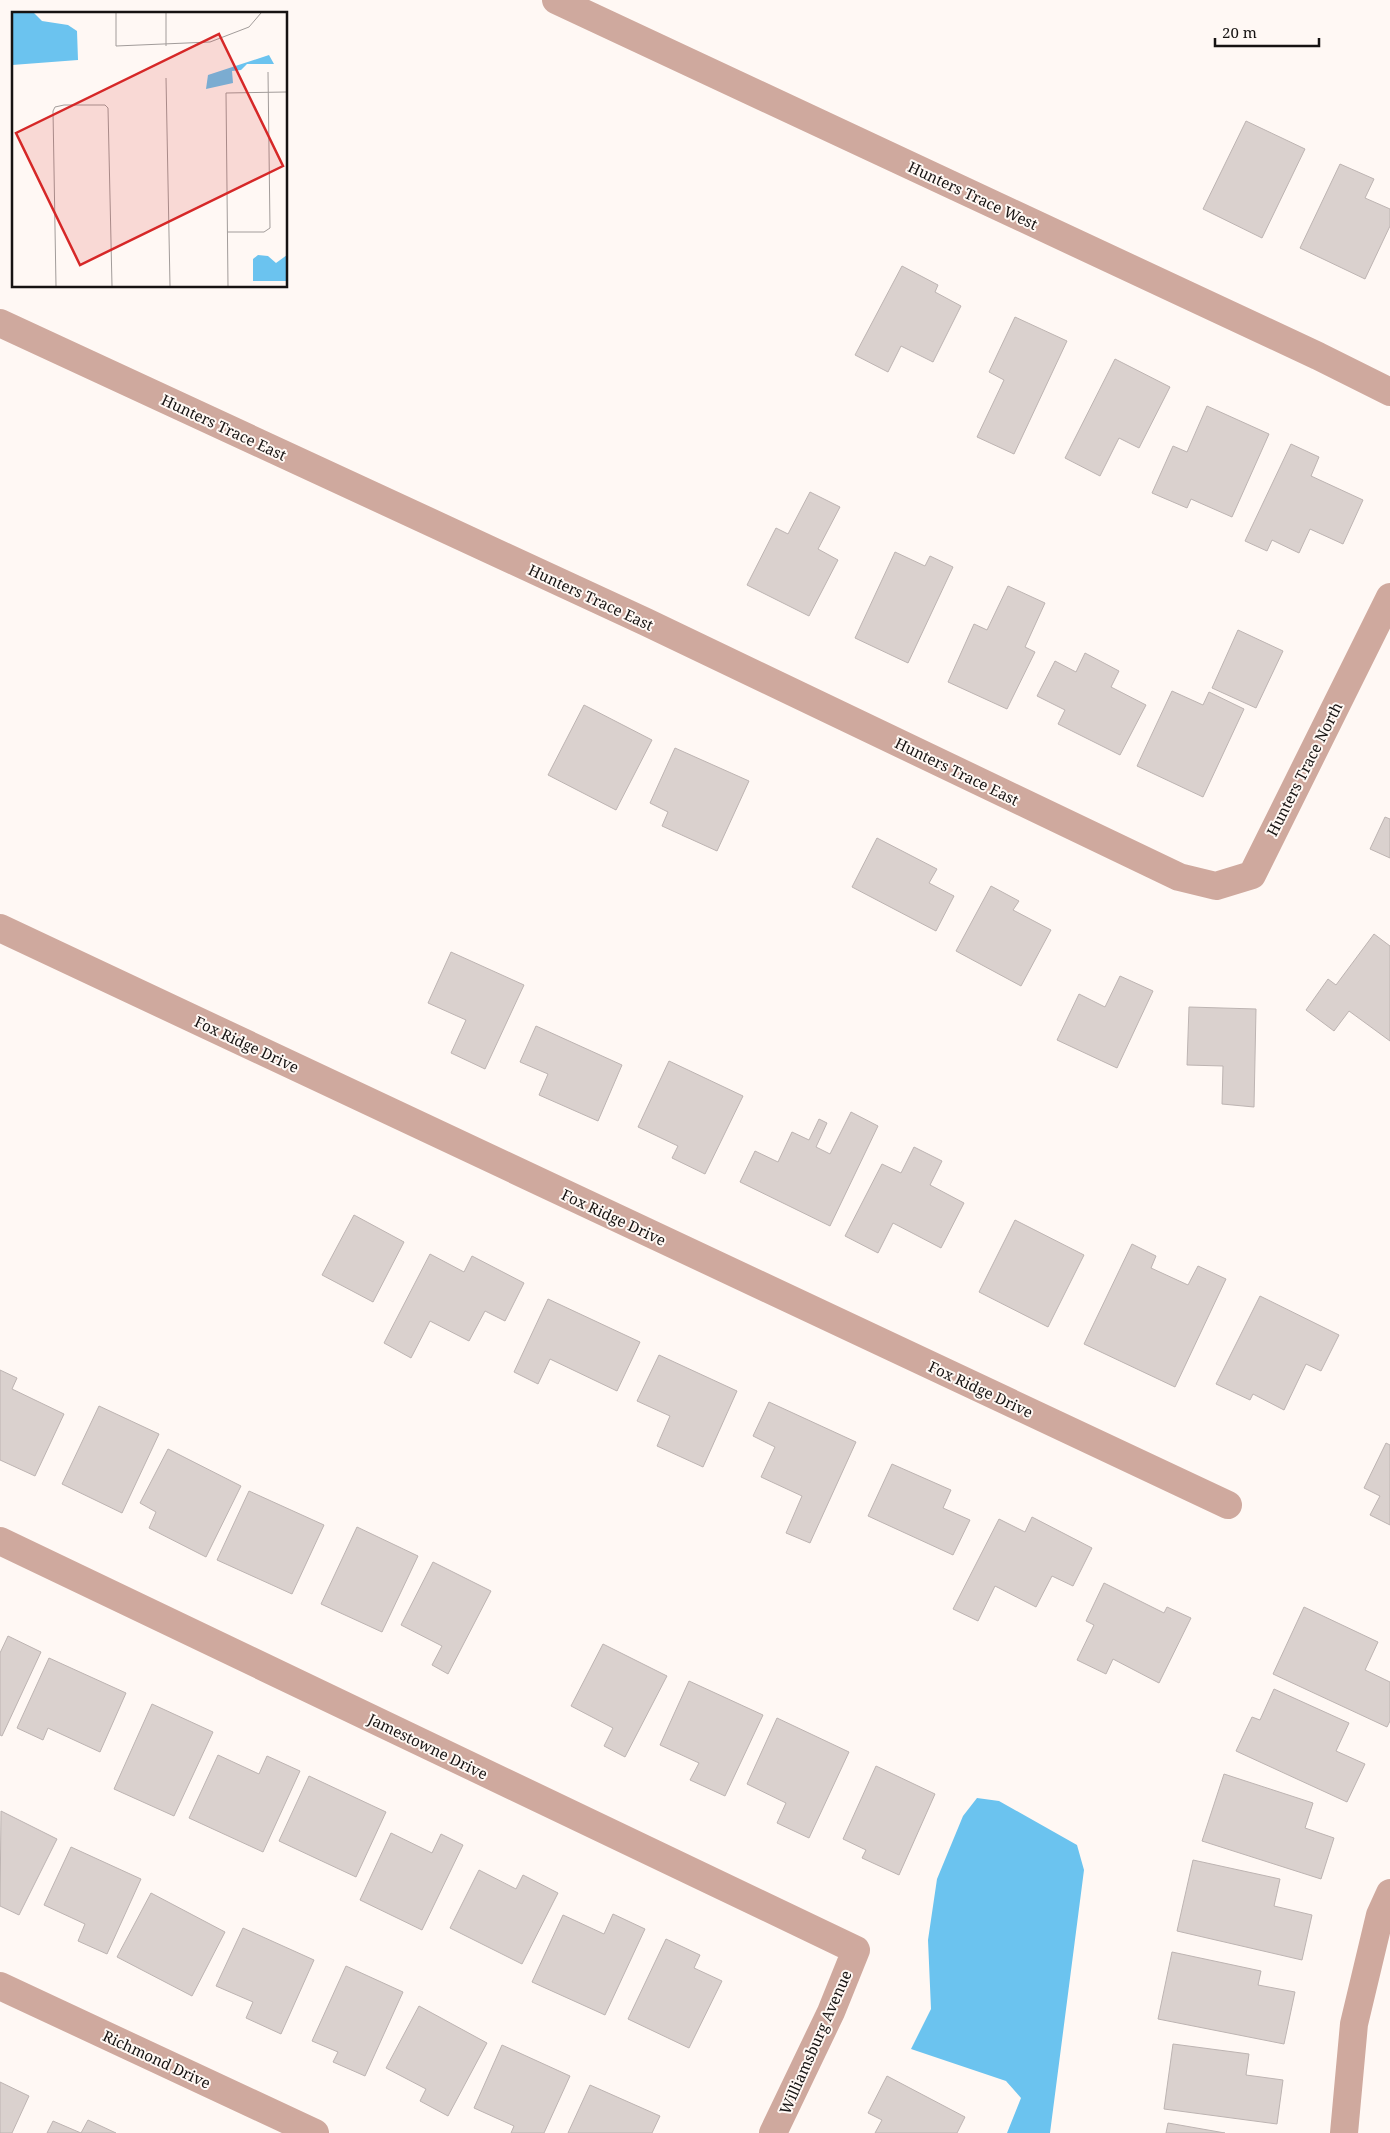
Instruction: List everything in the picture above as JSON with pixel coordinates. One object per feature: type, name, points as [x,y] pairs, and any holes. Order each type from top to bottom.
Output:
[{"type":"street","name":"Hunters Trace West","points":[[556,0],[1309,352],[1390,392]]},
{"type":"street","name":"Hunters Trace East","points":[[0,323],[637,618],[1180,877]]},
{"type":"street","name":"Hunters Trace North","points":[[1180,877],[1216,886],[1252,875],[1390,597]]},
{"type":"street","name":"Fox Ridge Drive","points":[[0,928],[1228,1505]]},
{"type":"street","name":"Jamestowne Drive","points":[[0,1542],[856,1950]]},
{"type":"street","points":[[1344,2133],[1354,2024],[1380,1915],[1390,1893]]},
{"type":"street","name":"Williamsburg Avenue","points":[[773,2133],[831,2012],[856,1950]]},
{"type":"street","name":"Richmond Drive","points":[[0,1986],[315,2133]]},
{"type":"water","points":[[977,1798],[999,1801],[1077,1845],[1084,1870],[1050,2133],[1007,2133],[1021,2098],[1006,2081],[911,2049],[931,2009],[928,1940],[937,1879],[963,1816]]},
{"type":"building","points":[[1246,121],[1305,149],[1262,238],[1203,209]]},
{"type":"building","points":[[1340,164],[1374,179],[1365,198],[1390,209],[1390,226],[1365,279],[1300,248]]},
{"type":"building","points":[[902,266],[938,285],[935,292],[961,306],[933,362],[901,346],[888,372],[855,355]]},
{"type":"building","points":[[1015,317],[1067,341],[1014,454],[977,437],[1004,380],[989,372]]},
{"type":"building","points":[[1115,359],[1170,387],[1139,448],[1119,438],[1100,476],[1065,458]]},
{"type":"building","points":[[1207,406],[1269,434],[1232,517],[1191,499],[1187,508],[1152,493],[1173,446],[1187,452]]},
{"type":"building","points":[[1291,444],[1319,457],[1311,476],[1363,500],[1343,544],[1310,529],[1299,553],[1272,540],[1267,551],[1245,541]]},
{"type":"building","points":[[810,492],[840,507],[818,549],[838,560],[809,616],[747,585],[776,528],[788,534]]},
{"type":"building","points":[[895,552],[925,566],[930,556],[953,567],[908,663],[855,638]]},
{"type":"building","points":[[1008,586],[1045,603],[1025,647],[1035,652],[1007,709],[948,682],[974,624],[987,630]]},
{"type":"building","points":[[1238,630],[1283,651],[1256,708],[1212,688]]},
{"type":"building","points":[[1085,653],[1119,671],[1111,687],[1146,705],[1120,755],[1058,724],[1065,710],[1037,696],[1055,661],[1076,672]]},
{"type":"building","points":[[1172,691],[1203,705],[1209,692],[1244,709],[1203,797],[1137,766]]},
{"type":"building","points":[[584,705],[652,740],[616,810],[548,775]]},
{"type":"building","points":[[675,748],[749,781],[717,851],[662,826],[668,812],[650,803]]},
{"type":"building","points":[[1385,817],[1390,819],[1390,858],[1370,849]]},
{"type":"building","points":[[877,838],[937,869],[929,883],[954,896],[936,931],[852,887]]},
{"type":"building","points":[[991,886],[1019,901],[1013,910],[1051,930],[1021,986],[956,951]]},
{"type":"building","points":[[1374,934],[1390,946],[1390,1041],[1349,1011],[1334,1031],[1306,1010],[1328,979],[1336,985]]},
{"type":"building","points":[[451,952],[524,985],[485,1069],[451,1053],[466,1020],[428,1003]]},
{"type":"building","points":[[1120,976],[1153,991],[1117,1068],[1057,1040],[1079,994],[1105,1007]]},
{"type":"building","points":[[1189,1007],[1256,1009],[1254,1107],[1222,1104],[1223,1066],[1187,1065]]},
{"type":"building","points":[[536,1026],[622,1065],[598,1121],[539,1095],[548,1074],[520,1062]]},
{"type":"building","points":[[669,1061],[743,1096],[705,1174],[672,1158],[678,1146],[638,1127]]},
{"type":"building","points":[[851,1112],[878,1126],[830,1226],[740,1182],[755,1151],[778,1162],[792,1132],[809,1140],[819,1119],[827,1123],[816,1147],[830,1154]]},
{"type":"building","points":[[914,1147],[942,1161],[930,1185],[964,1203],[941,1248],[893,1223],[878,1253],[845,1236],[882,1164],[901,1173]]},
{"type":"building","points":[[354,1215],[404,1242],[373,1302],[322,1275]]},
{"type":"building","points":[[1015,1220],[1084,1255],[1048,1327],[979,1292]]},
{"type":"building","points":[[1132,1244],[1156,1256],[1151,1268],[1188,1285],[1198,1266],[1226,1279],[1175,1387],[1084,1344]]},
{"type":"building","points":[[430,1254],[464,1272],[472,1256],[524,1283],[505,1321],[485,1311],[469,1341],[430,1321],[411,1358],[384,1343]]},
{"type":"building","points":[[1260,1296],[1339,1335],[1321,1371],[1306,1364],[1284,1410],[1253,1394],[1250,1400],[1216,1384]]},
{"type":"building","points":[[548,1299],[640,1342],[617,1391],[550,1359],[538,1384],[514,1372]]},
{"type":"building","points":[[659,1355],[737,1391],[703,1467],[657,1446],[670,1416],[637,1401]]},
{"type":"building","points":[[0,1370],[17,1378],[12,1389],[64,1414],[35,1476],[0,1460]]},
{"type":"building","points":[[769,1402],[856,1442],[810,1543],[786,1533],[802,1496],[761,1477],[775,1447],[753,1436]]},
{"type":"building","points":[[99,1406],[159,1434],[122,1513],[62,1484]]},
{"type":"building","points":[[1386,1443],[1390,1445],[1390,1525],[1370,1515],[1380,1496],[1364,1488]]},
{"type":"building","points":[[168,1449],[241,1486],[206,1557],[149,1528],[156,1512],[140,1503]]},
{"type":"building","points":[[892,1464],[951,1490],[943,1508],[970,1520],[953,1555],[868,1516]]},
{"type":"building","points":[[249,1491],[324,1525],[292,1594],[217,1560]]},
{"type":"building","points":[[1032,1517],[1092,1548],[1073,1586],[1052,1576],[1036,1607],[995,1586],[978,1621],[953,1609],[999,1519],[1025,1532]]},
{"type":"building","points":[[357,1527],[418,1556],[382,1632],[321,1604]]},
{"type":"building","points":[[433,1562],[491,1591],[448,1674],[432,1665],[442,1646],[401,1625]]},
{"type":"building","points":[[1104,1583],[1164,1613],[1167,1607],[1191,1618],[1159,1683],[1113,1659],[1106,1674],[1077,1660],[1094,1625],[1086,1621]]},
{"type":"building","points":[[1304,1607],[1378,1642],[1365,1670],[1390,1682],[1390,1721],[1387,1727],[1273,1674]]},
{"type":"building","points":[[8,1636],[41,1652],[2,1736],[0,1735],[0,1653]]},
{"type":"building","points":[[603,1644],[667,1676],[625,1757],[604,1746],[613,1728],[571,1706]]},
{"type":"building","points":[[49,1658],[126,1693],[100,1752],[48,1728],[43,1740],[17,1728]]},
{"type":"building","points":[[689,1681],[763,1715],[725,1796],[690,1780],[699,1763],[660,1745]]},
{"type":"building","points":[[1274,1689],[1349,1723],[1336,1751],[1365,1764],[1347,1802],[1236,1751],[1252,1717],[1260,1720]]},
{"type":"building","points":[[152,1704],[213,1732],[174,1816],[114,1789]]},
{"type":"building","points":[[777,1718],[849,1752],[809,1838],[777,1823],[786,1803],[747,1784]]},
{"type":"building","points":[[218,1755],[259,1774],[267,1756],[300,1771],[263,1852],[189,1818]]},
{"type":"building","points":[[876,1766],[935,1794],[899,1875],[862,1858],[866,1850],[843,1839]]},
{"type":"building","points":[[1224,1774],[1313,1803],[1305,1828],[1334,1838],[1321,1879],[1202,1841]]},
{"type":"building","points":[[309,1776],[386,1812],[356,1877],[279,1841]]},
{"type":"building","points":[[1,1811],[57,1839],[19,1915],[0,1906]]},
{"type":"building","points":[[391,1833],[432,1853],[441,1834],[463,1845],[422,1930],[360,1900]]},
{"type":"building","points":[[71,1847],[141,1879],[107,1954],[78,1941],[85,1924],[44,1905]]},
{"type":"building","points":[[1193,1860],[1280,1879],[1274,1906],[1312,1915],[1302,1960],[1177,1931]]},
{"type":"building","points":[[479,1870],[516,1889],[523,1875],[558,1893],[522,1964],[450,1928]]},
{"type":"building","points":[[151,1893],[225,1932],[192,1996],[117,1957]]},
{"type":"building","points":[[613,1914],[645,1929],[605,2015],[532,1982],[563,1915],[604,1934]]},
{"type":"building","points":[[243,1928],[314,1960],[281,2034],[246,2018],[253,2002],[216,1986]]},
{"type":"building","points":[[666,1939],[700,1955],[694,1968],[722,1981],[689,2048],[628,2019]]},
{"type":"building","points":[[1172,1952],[1261,1971],[1258,1985],[1295,1992],[1284,2044],[1158,2019]]},
{"type":"building","points":[[346,1966],[403,1992],[365,2076],[333,2062],[338,2052],[312,2041]]},
{"type":"building","points":[[419,2006],[487,2043],[448,2116],[420,2101],[426,2089],[386,2068]]},
{"type":"building","points":[[1173,2044],[1249,2054],[1246,2075],[1283,2080],[1277,2124],[1164,2109]]},
{"type":"building","points":[[502,2045],[570,2076],[544,2133],[511,2133],[514,2126],[474,2108]]},
{"type":"building","points":[[887,2076],[965,2117],[957,2133],[875,2133],[882,2120],[868,2113]]},
{"type":"building","points":[[0,2082],[29,2096],[12,2133],[0,2133]]},
{"type":"building","points":[[590,2085],[660,2116],[652,2133],[568,2133]]},
{"type":"building","points":[[88,2120],[116,2133],[81,2133]]},
{"type":"building","points":[[53,2121],[81,2133],[47,2133]]},
{"type":"building","points":[[1168,2123],[1225,2133],[1166,2133]]}]
